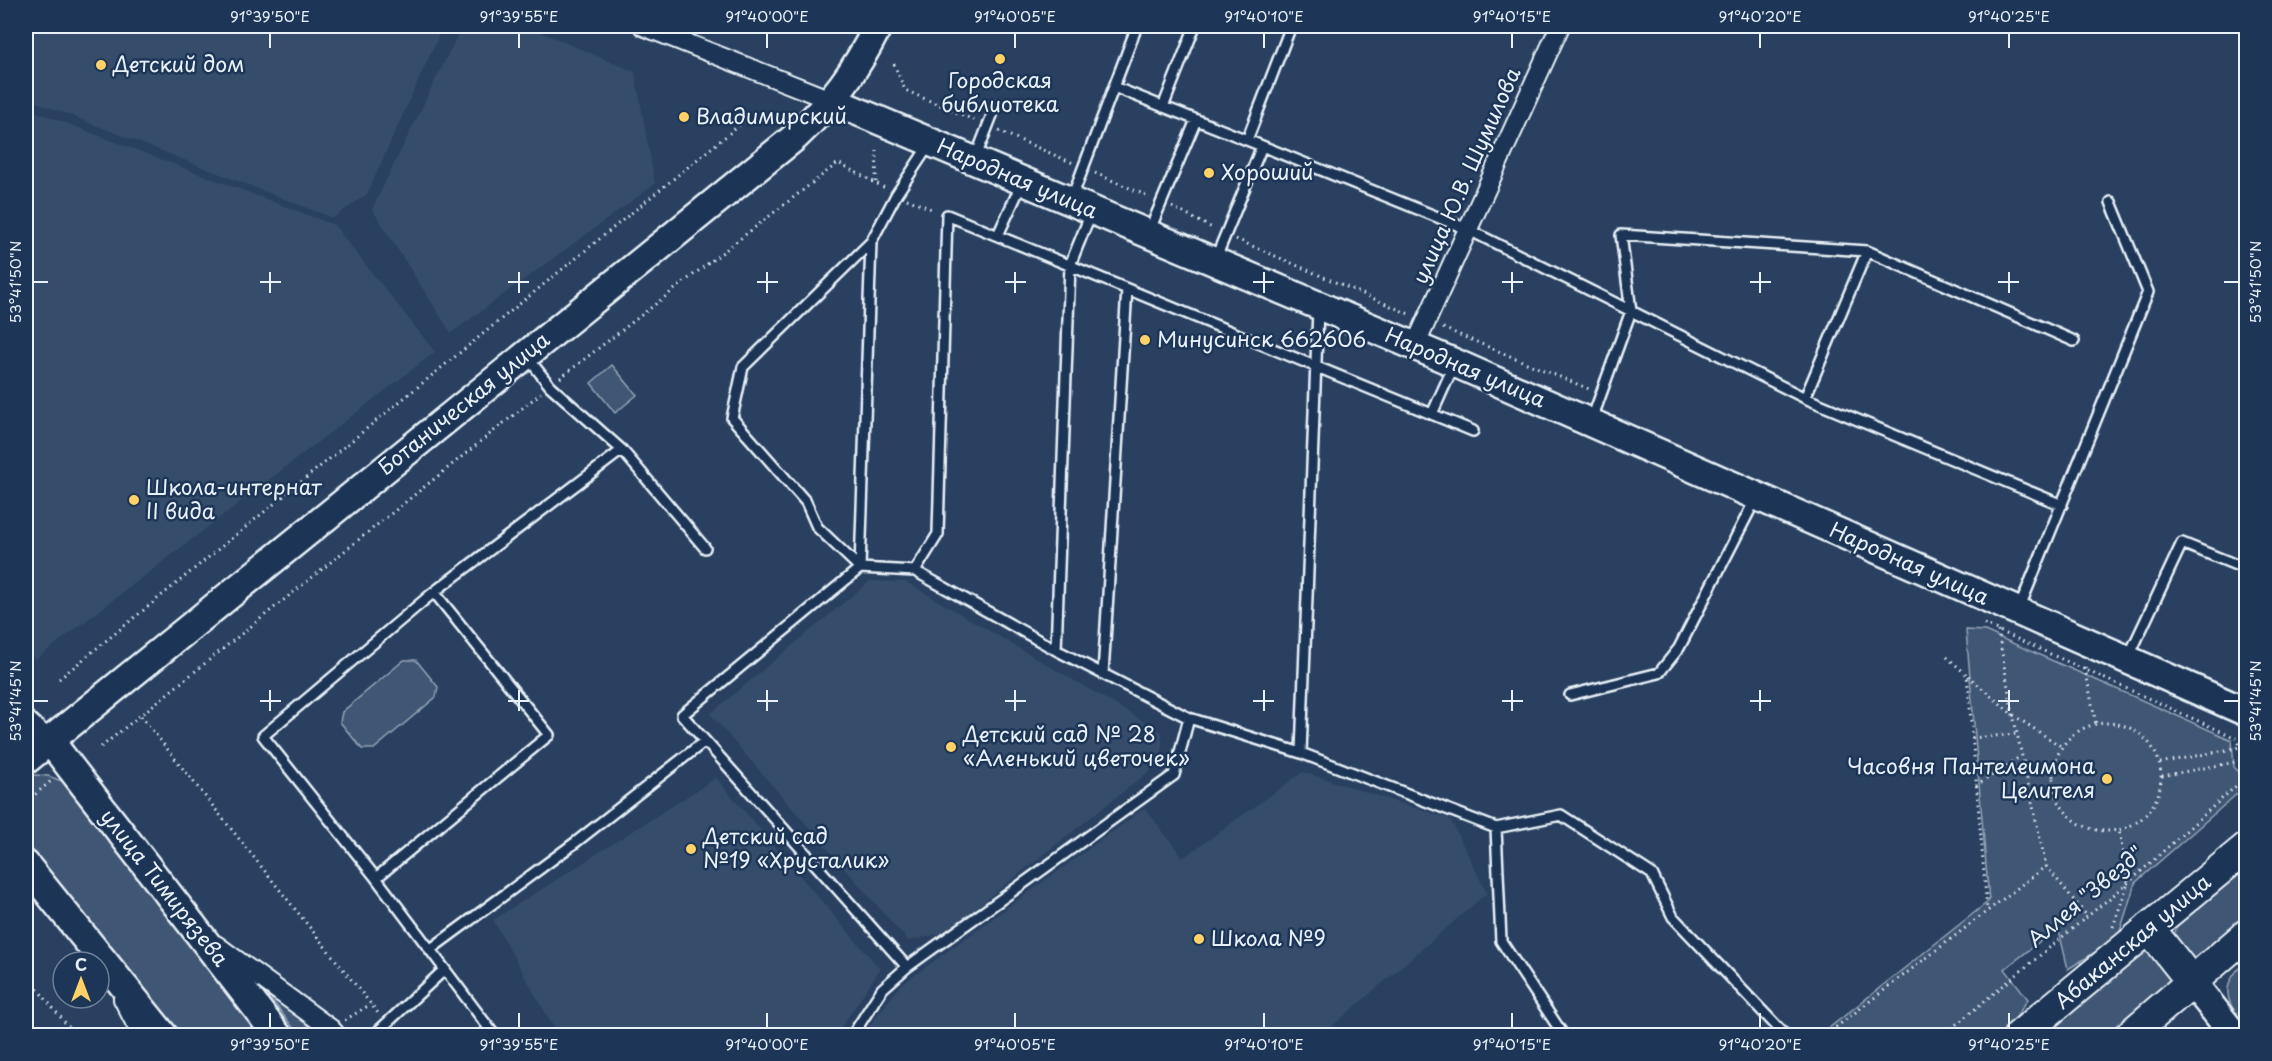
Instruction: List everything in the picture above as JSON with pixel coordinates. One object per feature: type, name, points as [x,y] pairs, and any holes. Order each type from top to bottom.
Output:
[{"type":"main road","name":"Абаканская улица","points":[[2019,1035],[2247,848]]},
{"type":"main road","points":[[2149,928],[2192,982]]},
{"type":"main road","points":[[2129,1035],[2247,935]]},
{"type":"street","name":"Народная улица","points":[[643,26],[833,100],[1214,263],[1416,346],[2247,712]]},
{"type":"street","name":"Ботаническая улица","points":[[26,760],[525,353],[795,137],[833,100],[864,55],[878,26]]},
{"type":"street","name":"улица Ю.В. Шумилова","points":[[1416,346],[1560,26]]},
{"type":"street","points":[[26,720],[50,741]]},
{"type":"street","name":"улица Тимирязева","points":[[50,741],[278,1035]]},
{"type":"street","points":[[26,865],[95,950]]},
{"type":"street","points":[[197,931],[337,1035]]},
{"type":"street","points":[[111,970],[164,1035]]},
{"type":"street","points":[[111,975],[142,1035]]},
{"type":"street","points":[[2192,982],[2235,1035]]},
{"type":"lane","points":[[1056,650],[1070,265],[1082,206],[1114,87],[1137,26]]},
{"type":"lane","points":[[1163,106],[1195,26]]},
{"type":"lane","points":[[1247,140],[1291,26]]},
{"type":"lane","points":[[1114,87],[1467,229],[1805,398],[2062,505]]},
{"type":"lane","points":[[974,160],[996,105]]},
{"type":"lane","points":[[1148,235],[1196,120]]},
{"type":"lane","points":[[931,142],[896,195],[871,242],[743,367],[732,417],[806,502],[817,528],[860,568],[915,571],[1056,650],[1190,718],[1301,753],[1496,828],[1561,815],[1652,874],[1673,917],[1786,1035]]},
{"type":"lane","points":[[1214,263],[1262,146]]},
{"type":"lane","points":[[998,235],[1023,181]]},
{"type":"lane","points":[[2018,612],[2148,292],[2111,202]]},
{"type":"lane","points":[[915,571],[938,534],[947,215],[1473,431]]},
{"type":"lane","points":[[1590,422],[1631,311],[1621,235],[1867,252],[2074,341]]},
{"type":"lane","points":[[871,242],[860,568],[682,715],[907,967]]},
{"type":"lane","points":[[1805,398],[1867,252]]},
{"type":"lane","points":[[1102,674],[1126,289]]},
{"type":"lane","points":[[1301,753],[1318,305]]},
{"type":"lane","points":[[525,353],[550,386],[622,450],[705,548]]},
{"type":"lane","points":[[1432,414],[1455,363]]},
{"type":"lane","points":[[495,1035],[376,878],[263,736],[434,592],[622,450]]},
{"type":"lane","points":[[1570,695],[1659,673],[1679,648],[1757,496]]},
{"type":"lane","points":[[2127,661],[2182,543],[2247,569]]},
{"type":"lane","points":[[376,878],[549,735],[434,592]]},
{"type":"lane","points":[[852,1035],[882,989],[907,967],[1174,775],[1190,718]]},
{"type":"lane","points":[[431,949],[576,842],[705,741]]},
{"type":"lane","points":[[1496,828],[1501,942],[1564,1035]]},
{"type":"lane","points":[[373,1035],[444,969]]},
{"type":"path","points":[[59,679],[753,114]]},
{"type":"path","points":[[876,183],[877,151]]},
{"type":"path","points":[[101,747],[550,386],[838,163]]},
{"type":"path","points":[[1984,624],[2236,738],[2247,755]]},
{"type":"path","points":[[1998,631],[2016,734],[2046,866],[2088,916]]},
{"type":"path","points":[[1947,657],[2013,715],[2062,747]]},
{"type":"path","points":[[2085,668],[2096,724]]},
{"type":"path","points":[[1968,675],[1987,909]]},
{"type":"path","points":[[141,716],[386,1024]]},
{"type":"path","points":[[2096,724],[2119,725],[2140,734],[2151,745],[2160,763],[2162,776],[2155,804],[2145,816],[2119,830],[2105,831],[2081,825],[2068,815],[2055,791],[2053,776],[2055,761],[2062,747],[2077,732],[2096,724]]},
{"type":"path","points":[[1972,738],[2016,734]]},
{"type":"path","points":[[2160,763],[2242,747]]},
{"type":"path","points":[[1976,786],[2021,756]]},
{"type":"path","points":[[2162,776],[2247,760]]},
{"type":"path","name":"Аллея \"Звезд\"","points":[[1942,1035],[2128,883],[2247,777]]},
{"type":"path","points":[[26,802],[51,781]]},
{"type":"path","points":[[2030,796],[2055,791]]},
{"type":"path","points":[[2111,932],[2128,883],[2119,830]]},
{"type":"path","points":[[1831,1031],[1987,909],[2046,866]]},
{"type":"path","points":[[26,975],[76,1035]]},
{"type":"shaded area","points":[[26,26],[443,26],[367,194],[333,218],[26,98]]},
{"type":"shaded area","points":[[462,26],[526,26],[635,72],[655,184],[451,333],[372,209]]},
{"type":"shaded area","name":"Школа-интернат II вида","points":[[26,108],[334,225],[435,352],[35,660],[26,648]]},
{"type":"shaded area","points":[[612,365],[637,395],[615,413],[591,383]]},
{"type":"shaded area","name":"Детский сад № 28 «Аленький цветочек»","points":[[870,581],[906,582],[1162,732],[1162,761],[944,933],[908,941],[710,714]]},
{"type":"shaded area","points":[[1966,630],[1985,631],[2232,740],[2234,767],[2246,779],[2246,786],[2135,883],[2118,938],[2068,969],[2058,927],[2005,969],[2028,999],[2009,1028],[2001,1035],[1819,1036],[1989,901]]},
{"type":"shaded area","points":[[404,660],[416,660],[438,687],[436,697],[374,749],[362,749],[340,722],[342,712]]},
{"type":"shaded area","name":"Школа №9","points":[[1303,772],[1450,819],[1487,893],[1322,1035],[862,1035],[901,985],[1145,808],[1183,858]]},
{"type":"shaded area","points":[[35,775],[48,776],[70,784],[267,1035],[181,1035],[26,844],[26,778]]},
{"type":"shaded area","name":"Детский сад №19 «Хрусталик»","points":[[716,778],[880,969],[836,1035],[558,1035],[493,920]]},
{"type":"shaded area","points":[[2246,869],[2246,922],[2202,959],[2190,960],[2174,941],[2176,927]]},
{"type":"shaded area","points":[[2145,951],[2156,953],[2173,972],[2173,984],[2110,1035],[2043,1036]]},
{"type":"shaded area","points":[[2244,963],[2246,964],[2246,1017],[2241,1021],[2231,1005],[2228,991],[2232,977]]},
{"type":"shaded area","points":[[249,971],[331,1035],[299,1035]]},
{"type":"place","name":"Городская библиотека","points":[[1000,59]]},
{"type":"place","name":"Детский дом","points":[[101,65]]},
{"type":"place","name":"Владимирский","points":[[684,117]]},
{"type":"place","name":"Хороший","points":[[1209,173]]},
{"type":"place","name":"Минусинск 662606","points":[[1145,340]]},
{"type":"place","name":"Школа-интернат II вида","points":[[134,500]]},
{"type":"place","name":"Детский сад № 28 «Аленький цветочек»","points":[[951,747]]},
{"type":"place","name":"Часовня Пантелеимона Целителя","points":[[2107,779]]},
{"type":"place","name":"Детский сад №19 «Хрусталик»","points":[[691,849]]},
{"type":"place","name":"Школа №9","points":[[1199,939]]}]
